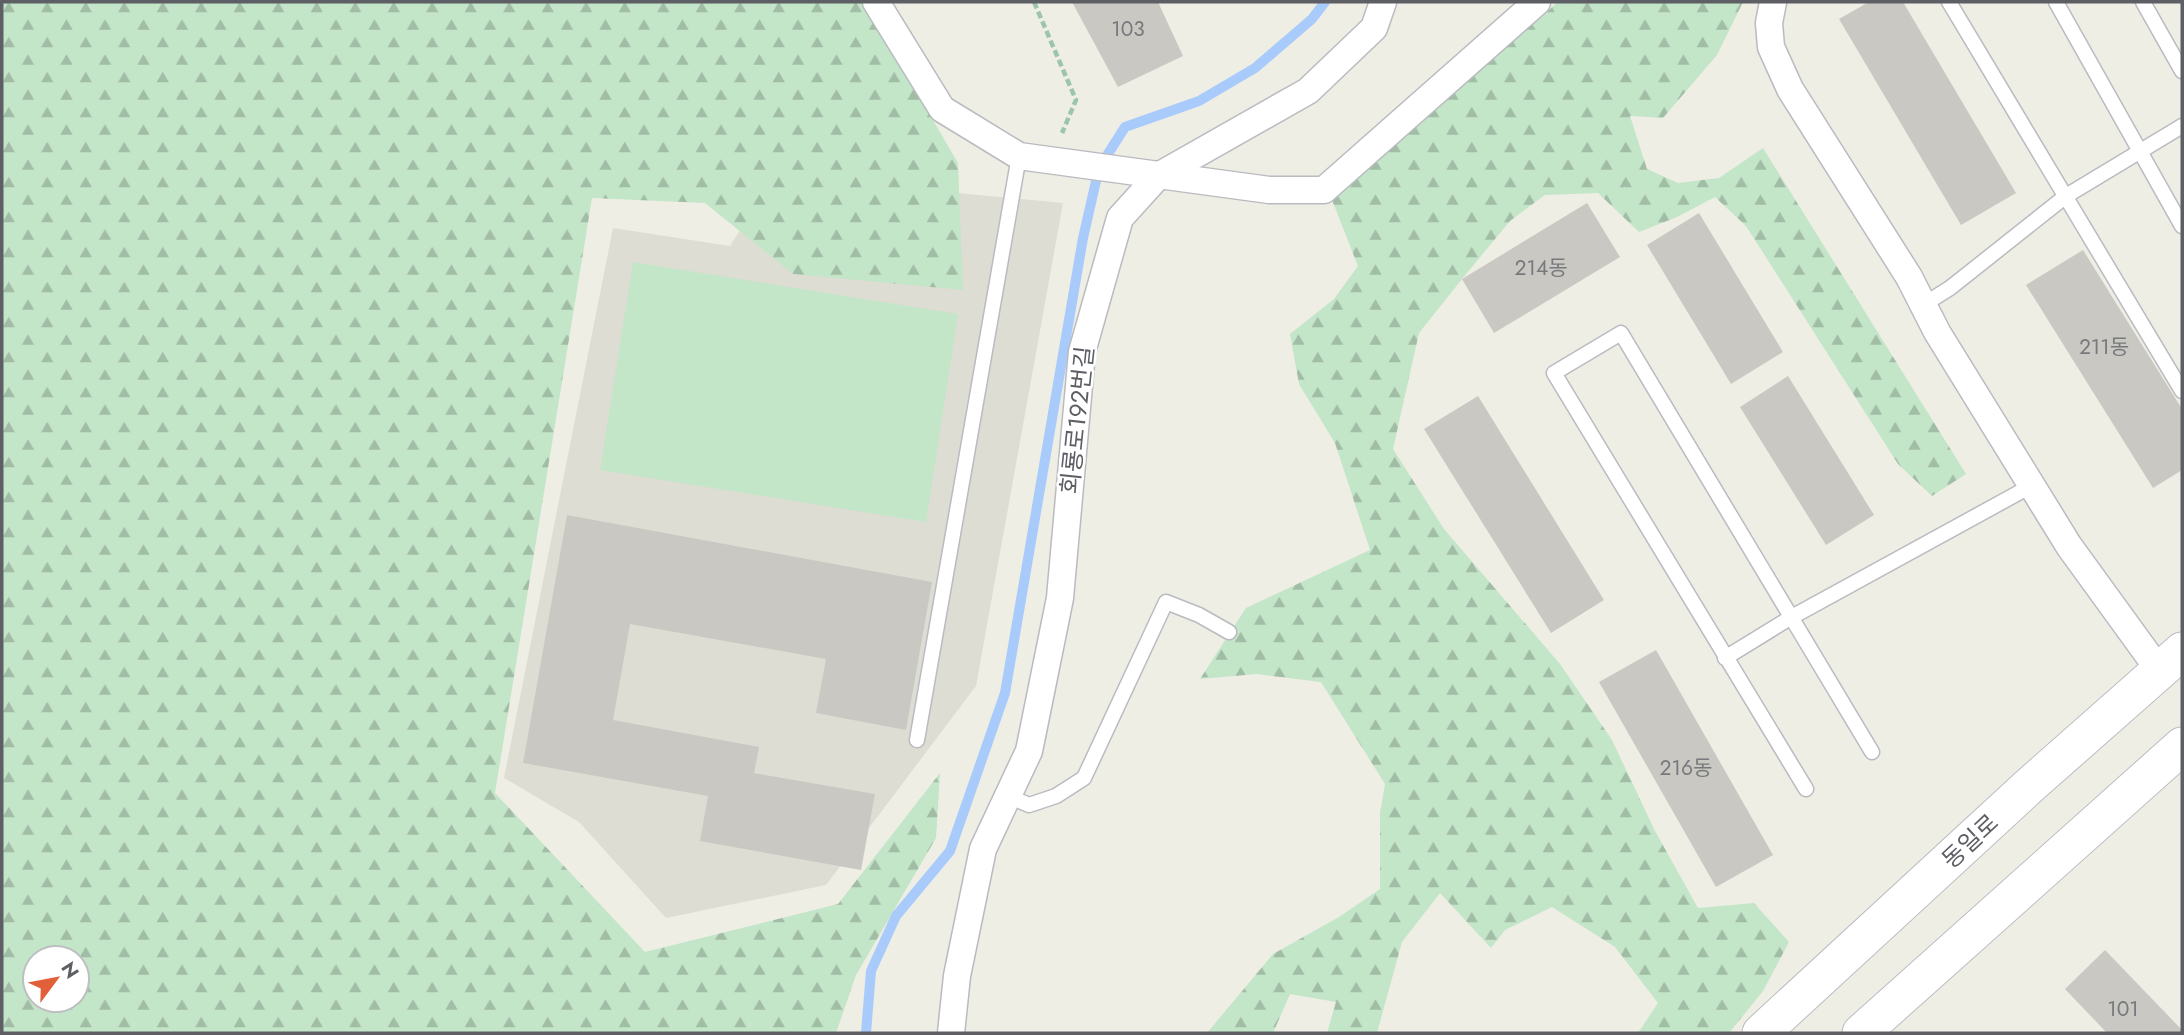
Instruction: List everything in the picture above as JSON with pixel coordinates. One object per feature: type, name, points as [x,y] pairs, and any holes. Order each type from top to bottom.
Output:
[{"type":"street","points":[[876,2],[942,108],[1035,158],[1269,190],[1324,190],[1537,2]]},
{"type":"street","name":"회룡로192번길","points":[[951,1033],[957,976],[983,849],[1029,751],[1060,598],[1082,352],[1120,218],[1149,175],[1308,91],[1374,28],[1383,2]]},
{"type":"street","points":[[1773,2],[1769,23],[1771,47],[1790,89],[1909,277],[2031,486],[2069,545],[2171,660]]},
{"type":"street","name":"동일로","points":[[1761,1033],[2028,787],[2171,660]]},
{"type":"street","points":[[1861,1033],[2182,746]]},
{"type":"lane","points":[[1949,2],[2182,391]]},
{"type":"lane","points":[[2056,2],[2182,226]]},
{"type":"lane","points":[[2143,2],[2182,71]]},
{"type":"lane","points":[[1923,304],[1950,288],[2066,196],[2182,126]]},
{"type":"lane","points":[[917,740],[1035,158]]},
{"type":"lane","points":[[1806,789],[1554,373],[1621,333],[1872,751]]},
{"type":"lane","points":[[1725,658],[1790,618],[2031,486]]},
{"type":"lane","points":[[1008,796],[1029,805],[1056,796],[1084,778],[1166,602],[1199,615],[1229,632]]},
{"type":"path","points":[[1034,2],[1076,100],[1035,158]]},
{"type":"shaded area","points":[[791,177],[1063,203],[976,686],[826,885],[666,918],[579,822],[504,778],[613,228],[730,246],[758,202]]},
{"type":"green space","points":[[2,2],[864,2],[958,163],[963,290],[793,274],[705,203],[592,198],[495,793],[645,952],[838,904],[940,773],[936,838],[856,975],[836,1033],[2,1033]]},
{"type":"green space","points":[[1558,2],[1743,2],[1717,55],[1663,118],[1630,116],[1647,169],[1678,183],[1719,178],[1763,148],[1966,474],[1932,496],[1898,464],[1746,226],[1715,197],[1677,217],[1639,232],[1598,193],[1545,195],[1510,221],[1419,333],[1393,449],[1444,529],[1560,664],[1612,740],[1655,831],[1698,908],[1754,903],[1789,942],[1763,991],[1729,1033],[1638,1033],[1658,1003],[1615,947],[1552,907],[1505,930],[1491,948],[1440,893],[1402,942],[1377,1033],[1327,1033],[1336,1002],[1290,994],[1273,1033],[1207,1033],[1273,954],[1339,917],[1380,889],[1380,813],[1385,784],[1321,682],[1257,674],[1200,679],[1246,608],[1370,550],[1335,443],[1299,384],[1290,334],[1334,299],[1358,266],[1332,200]]},
{"type":"green space","points":[[633,262],[958,314],[926,522],[600,470]]},
{"type":"building","points":[[1072,2],[1158,2],[1183,56],[1118,87]]},
{"type":"building","points":[[1869,2],[1903,2],[2016,193],[1961,225],[1839,19]]},
{"type":"building","points":[[1587,203],[1620,257],[1494,333],[1462,279]]},
{"type":"building","points":[[1699,213],[1783,352],[1731,384],[1647,245]]},
{"type":"building","points":[[2083,250],[2182,409],[2182,470],[2153,488],[2026,285]]},
{"type":"building","points":[[1788,376],[1874,515],[1826,545],[1740,407]]},
{"type":"building","points":[[1478,396],[1604,600],[1551,633],[1424,429]]},
{"type":"building","points":[[567,515],[932,582],[906,730],[816,713],[826,659],[630,624],[613,720],[759,747],[754,773],[875,794],[861,870],[700,841],[708,796],[523,763]]},
{"type":"building","points":[[1656,650],[1773,855],[1716,887],[1599,682]]},
{"type":"building","points":[[2105,950],[2182,1033],[2107,1033],[2065,989]]},
{"type":"waterway","points":[[866,1033],[871,971],[896,916],[950,851],[1005,693],[1083,238],[1099,168],[1125,127],[1199,101],[1255,68],[1312,19],[1325,2]]}]
